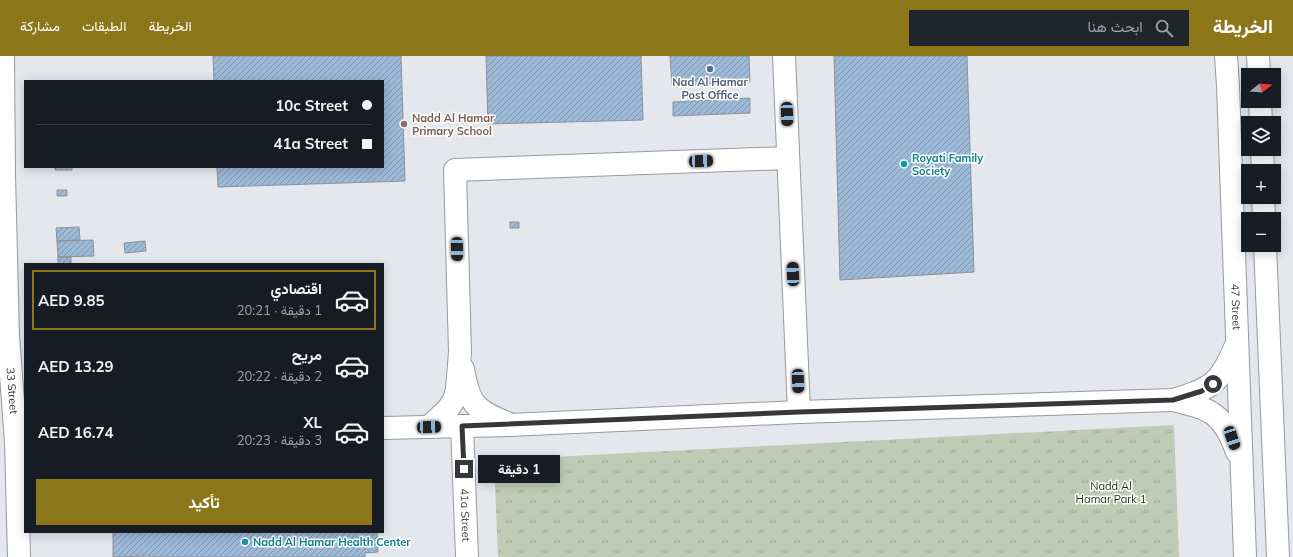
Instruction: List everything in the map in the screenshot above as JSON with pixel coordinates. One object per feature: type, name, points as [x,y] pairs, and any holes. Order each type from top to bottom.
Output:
[{"type":"street","name":"33 Street","points":[[3,56],[2,176],[8,335],[21,442],[19,557]]},
{"type":"street","points":[[784,56],[799,412]]},
{"type":"street","name":"47 Street","points":[[1226,56],[1245,557]]},
{"type":"street","points":[[429,427],[448,409],[454,400],[457,389],[460,352],[455,170],[788,158]]},
{"type":"street","points":[[1265,252],[1278,557]]},
{"type":"street","points":[[384,428],[799,412],[1173,400],[1202,391],[1213,384],[1222,374],[1237,343]]},
{"type":"street","points":[[460,352],[468,394],[474,404],[483,412],[510,424]]},
{"type":"street","points":[[1173,400],[1206,409],[1217,416],[1226,426],[1232,438],[1241,465]]},
{"type":"street","name":"41a Street","points":[[462,426],[467,557]]},
{"type":"green space","name":"Nadd Al Hamar Park 1","points":[[1174,425],[1179,557],[498,557],[494,460]]},
{"type":"building","points":[[213,56],[401,56],[405,181],[218,187],[217,168],[384,168],[384,80],[214,80]]},
{"type":"building","points":[[486,56],[641,56],[643,120],[488,124]]},
{"type":"building","name":"Nad Al Hamar Post Office","points":[[670,56],[749,56],[750,82],[672,86]]},
{"type":"building","name":"Royati Family Society","points":[[834,56],[967,56],[974,272],[840,280]]},
{"type":"building","points":[[750,98],[750,113],[673,116],[673,102]]},
{"type":"building","points":[[55,168],[72,168],[72,170],[55,170]]},
{"type":"building","points":[[57,190],[67,190],[67,196],[57,196]]},
{"type":"building","points":[[510,222],[519,222],[519,228],[510,228]]},
{"type":"building","points":[[79,227],[80,240],[57,241],[56,228]]},
{"type":"building","points":[[93,240],[94,256],[58,257],[57,241]]},
{"type":"building","points":[[145,241],[146,251],[125,253],[124,243]]},
{"type":"building","points":[[58,257],[71,257],[71,263],[58,263]]},
{"type":"building","name":"Nadd Al Hamar Health Center","points":[[113,533],[377,533],[378,552],[365,553],[365,557],[113,557]]},
{"type":"place","name":"Nad Al Hamar Post Office","points":[[710,69]]},
{"type":"place","name":"Nadd Al Hamar Primary School","points":[[404,124]]},
{"type":"place","name":"Royati Family Society","points":[[904,164]]},
{"type":"place","name":"Nadd Al Hamar Health Center","points":[[245,542]]},
{"type":"route","points":[[464,469],[462,426],[799,412],[1173,400],[1202,391],[1213,384]]}]
